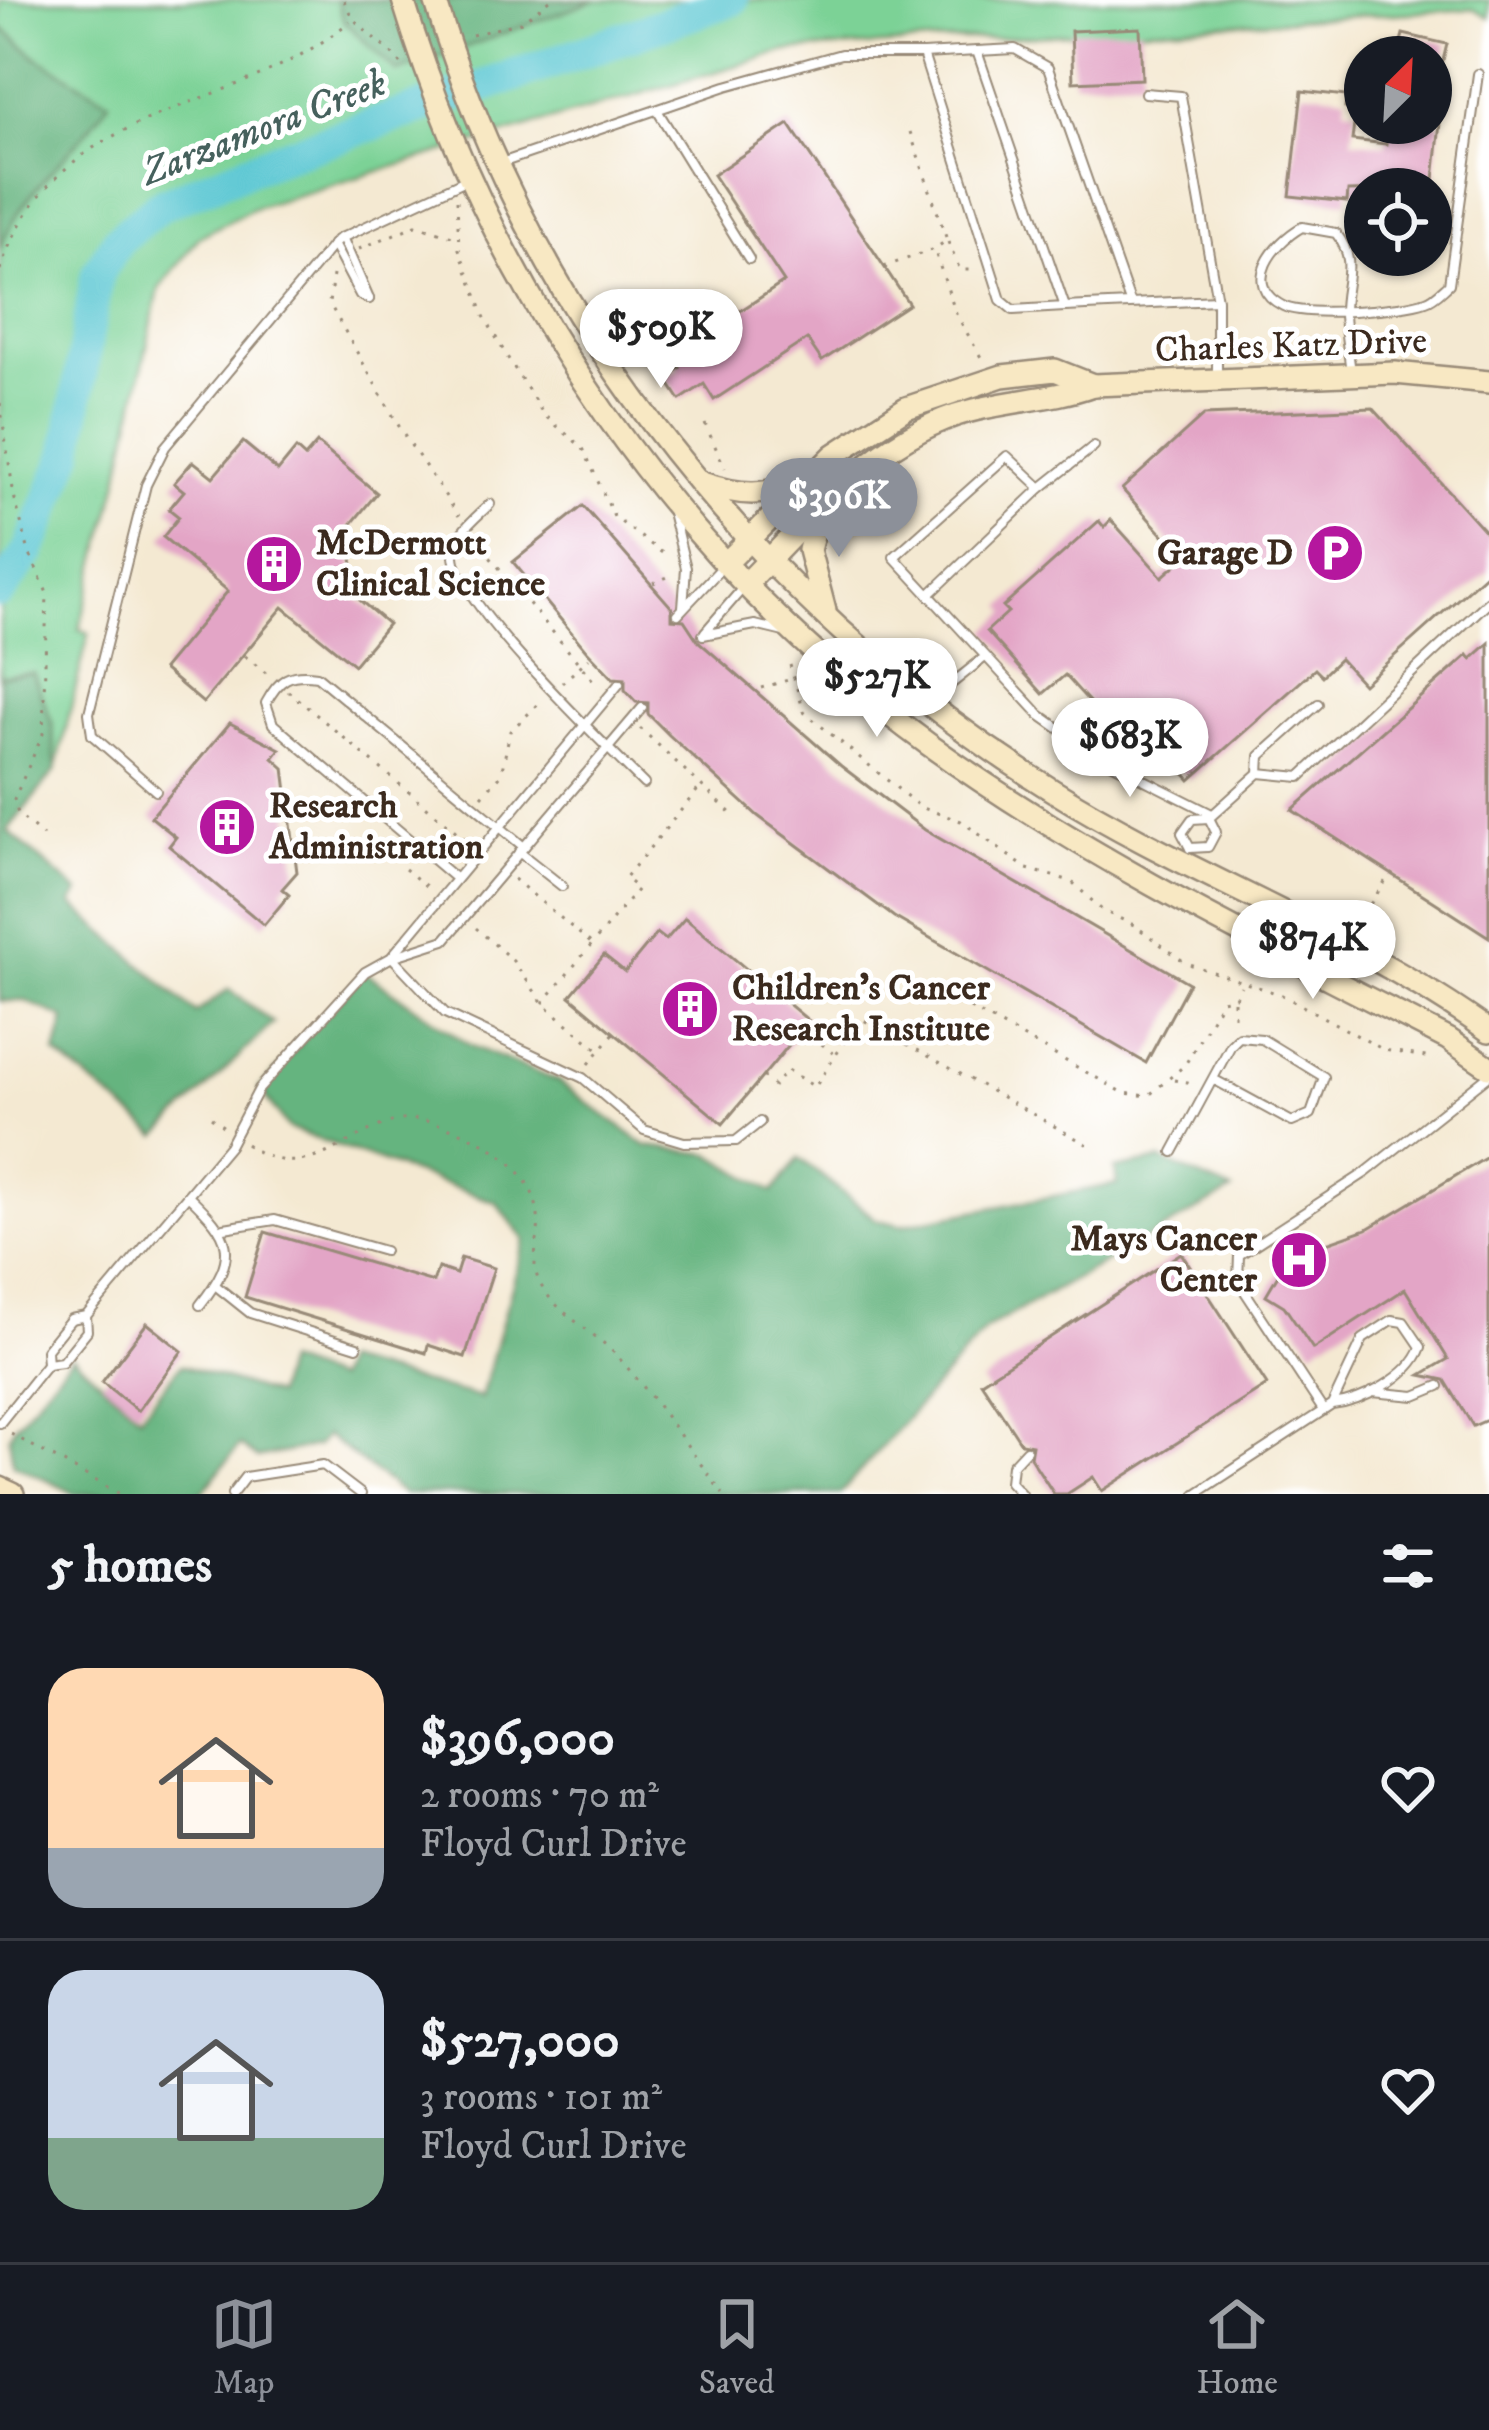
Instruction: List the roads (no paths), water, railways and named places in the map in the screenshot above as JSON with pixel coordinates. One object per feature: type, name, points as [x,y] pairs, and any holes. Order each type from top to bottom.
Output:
[{"type":"street","points":[[403,0],[417,70],[454,136],[461,182],[613,426],[746,584],[927,743],[1038,818],[1448,1039],[1489,1071]]},
{"type":"street","points":[[435,0],[483,129],[556,284],[638,407],[750,541],[927,703],[1054,791],[1187,855],[1489,1031]]},
{"type":"street","name":"Charles Katz Drive","points":[[726,563],[861,434],[906,408],[963,386],[1055,370],[1094,385]]},
{"type":"street","name":"Charles Katz Drive","points":[[746,584],[858,470],[941,421],[1094,385],[1425,373],[1489,382]]},
{"type":"street","points":[[702,483],[751,496],[777,492],[819,471]]},
{"type":"street","points":[[823,506],[809,550],[825,611]]},
{"type":"street","points":[[0,1488],[13,1494]]},
{"type":"lane","points":[[500,164],[841,54],[1015,49],[1048,68],[1130,302]]},
{"type":"lane","points":[[977,51],[1065,307]]},
{"type":"lane","points":[[923,54],[1001,300],[1013,310],[1217,300]]},
{"type":"lane","points":[[1351,375],[1344,310],[1353,274],[1346,246],[1336,233],[1302,226],[1271,248],[1262,270],[1265,287],[1280,305],[1344,310],[1429,301],[1449,284],[1478,74]]},
{"type":"lane","points":[[1145,93],[1180,96],[1217,300],[1217,380]]},
{"type":"lane","points":[[657,110],[749,259]]},
{"type":"lane","points":[[156,791],[92,735],[89,713],[146,485],[165,447],[333,244],[461,182]]},
{"type":"lane","points":[[333,244],[360,295],[369,299],[342,237]]},
{"type":"lane","points":[[929,596],[1041,488],[1094,446]]},
{"type":"lane","points":[[1041,488],[1007,456],[894,556],[1040,715],[1101,758],[1210,816],[1216,832],[1208,847],[1187,855],[1182,833],[1192,819],[1210,816],[1258,773],[1260,756],[1318,704]]},
{"type":"lane","points":[[667,493],[686,568],[680,611],[726,563]]},
{"type":"lane","points":[[490,504],[466,527],[453,554],[460,577],[512,646],[644,784]]},
{"type":"lane","points":[[746,584],[702,636],[755,626],[806,640]]},
{"type":"lane","points":[[1258,773],[1300,777],[1489,601]]},
{"type":"lane","points":[[927,703],[985,657]]},
{"type":"lane","points":[[455,878],[273,724],[266,703],[277,682],[296,674],[317,676],[499,826],[562,886]]},
{"type":"lane","points":[[392,957],[619,684]]},
{"type":"lane","points":[[0,1423],[47,1364],[46,1350],[62,1330],[71,1319],[86,1316],[235,1135],[259,1089],[365,972],[392,957],[445,940],[641,707]]},
{"type":"lane","points":[[392,957],[446,1013],[583,1078],[644,1130],[684,1142],[736,1141],[760,1122]]},
{"type":"lane","points":[[1173,1153],[1231,1045],[1249,1036],[1324,1077],[1311,1114],[1292,1122],[1213,1079]]},
{"type":"lane","points":[[1327,1408],[1238,1281],[1234,1268],[1239,1255],[1365,1173],[1489,1071]]},
{"type":"lane","points":[[188,1195],[224,1228],[224,1257],[215,1286],[200,1304]]},
{"type":"lane","points":[[224,1228],[275,1220],[384,1251]]},
{"type":"lane","points":[[215,1286],[250,1313],[357,1347]]},
{"type":"lane","points":[[47,1364],[62,1362],[88,1331],[86,1316]]},
{"type":"lane","points":[[1196,1494],[1327,1408],[1353,1403],[1416,1362],[1421,1347],[1404,1322],[1392,1320],[1363,1339],[1327,1408]]},
{"type":"lane","points":[[1371,1392],[1415,1396],[1439,1386]]},
{"type":"lane","points":[[1021,1494],[1010,1482],[1012,1465],[1026,1450]]},
{"type":"lane","points":[[232,1494],[245,1477],[323,1465],[361,1494]]},
{"type":"waterway","name":"Zarzamora Creek","points":[[0,591],[29,552],[68,453],[97,274],[118,240],[160,205],[277,158],[732,0]]},
{"type":"place","name":"Garage D","points":[[1335,553]]},
{"type":"place","name":"McDermott Clinical Science","points":[[274,564]]},
{"type":"place","name":"Research Administration","points":[[227,827]]},
{"type":"place","name":"Children's Cancer Research Institute","points":[[690,1009]]},
{"type":"place","name":"Mays Cancer Center","points":[[1299,1260]]}]
